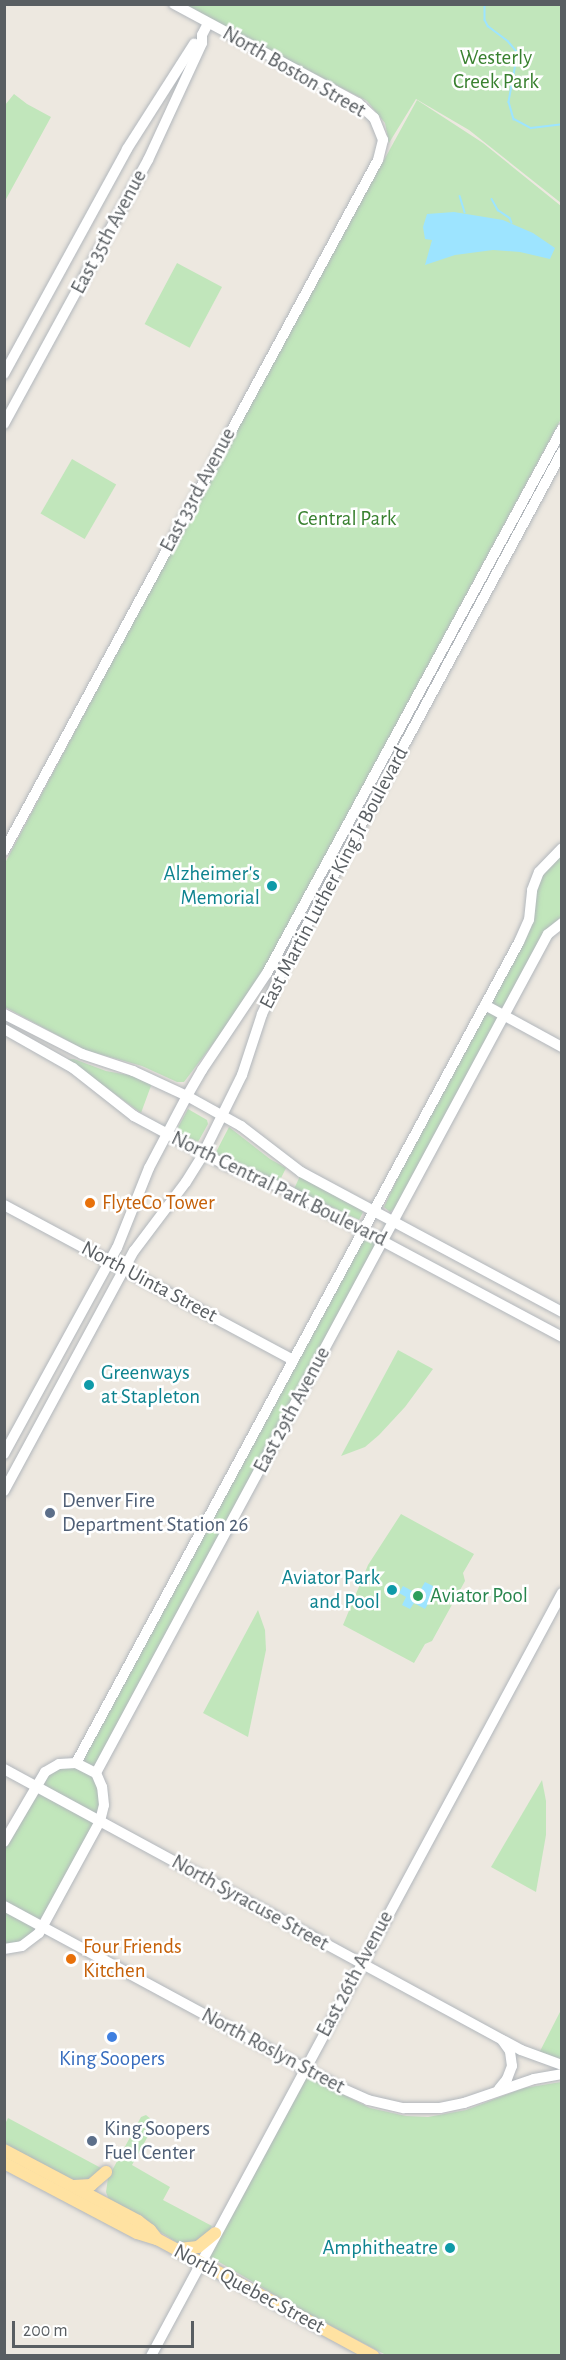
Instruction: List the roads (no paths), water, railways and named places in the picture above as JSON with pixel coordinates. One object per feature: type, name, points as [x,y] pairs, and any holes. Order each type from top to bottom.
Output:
[{"type":"main road","name":"North Quebec Street","points":[[4,2150],[143,2224],[157,2239],[373,2355]]},
{"type":"main road","name":"North Quebec Street","points":[[4,2163],[146,2237],[157,2239]]},
{"type":"main road","points":[[65,2182],[86,2187],[95,2183],[106,2172]]},
{"type":"main road","points":[[73,2199],[88,2200],[93,2197]]},
{"type":"main road","points":[[175,2249],[198,2247],[215,2233]]},
{"type":"street","name":"North Boston Street","points":[[174,4],[358,103],[367,110],[379,127]]},
{"type":"street","name":"East 35th Avenue","points":[[4,424],[148,160],[202,43],[202,35],[208,23]]},
{"type":"street","name":"East 35th Avenue","points":[[4,374],[127,149],[196,39],[202,35]]},
{"type":"street","name":"East 33rd Avenue","points":[[4,850],[374,168],[383,140],[379,127]]},
{"type":"street","name":"East Martin Luther King Jr Boulevard","points":[[4,1454],[110,1262],[149,1168],[187,1096],[267,973],[561,429]]},
{"type":"street","name":"East Martin Luther King Jr Boulevard","points":[[4,1491],[144,1235],[186,1182],[203,1153],[242,1075],[262,1014],[278,979],[561,452]]},
{"type":"street","name":"East 29th Avenue","points":[[76,1763],[485,1005],[529,920],[532,890],[539,872],[561,848]]},
{"type":"street","name":"East 29th Avenue","points":[[96,1773],[548,934],[561,923]]},
{"type":"street","points":[[485,1005],[561,1047]]},
{"type":"street","name":"North Central Park Boulevard","points":[[4,1014],[91,1058],[133,1071],[223,1115],[296,1169],[561,1312]]},
{"type":"street","name":"North Central Park Boulevard","points":[[4,1029],[73,1068],[116,1104],[167,1134],[203,1153],[278,1185],[561,1337]]},
{"type":"street","name":"North Uinta Street","points":[[4,1205],[293,1360]]},
{"type":"street","name":"East 26th Avenue","points":[[151,2355],[561,1593]]},
{"type":"street","points":[[4,1842],[45,1772],[59,1764],[76,1763],[96,1773],[102,1786],[104,1805],[100,1821],[43,1927],[31,1941],[22,1946],[4,1949]]},
{"type":"street","name":"North Syracuse Street","points":[[4,1769],[501,2039],[537,2057],[561,2065]]},
{"type":"street","name":"North Roslyn Street","points":[[4,1906],[358,2096],[404,2108],[449,2106],[534,2079],[561,2074]]},
{"type":"street","points":[[496,2091],[507,2079],[512,2066],[510,2051],[501,2039]]},
{"type":"water","points":[[454,212],[503,220],[533,233],[555,248],[550,259],[520,252],[493,250],[455,255],[425,265],[432,240],[425,239],[423,227],[427,214]]},
{"type":"water","name":"Aviator Pool","points":[[425,1582],[437,1588],[425,1609],[414,1603],[410,1609],[402,1605],[406,1597],[399,1593],[403,1586],[418,1594]]},
{"type":"waterway","points":[[485,4],[485,20],[488,26],[508,41],[518,53],[509,102],[514,119],[531,128],[562,124]]},
{"type":"waterway","points":[[460,196],[465,212]]},
{"type":"waterway","points":[[492,199],[498,210],[510,218],[512,223]]},
{"type":"place","name":"Alzheimer's Memorial","points":[[272,886]]},
{"type":"place","name":"FlyteCo Tower","points":[[90,1203]]},
{"type":"place","name":"Greenways at Stapleton","points":[[89,1385]]},
{"type":"place","name":"Denver Fire Department Station 26","points":[[50,1513]]},
{"type":"place","name":"Aviator Park and Pool","points":[[392,1590]]},
{"type":"place","name":"Aviator Pool","points":[[418,1596]]},
{"type":"place","name":"Four Friends Kitchen","points":[[71,1959]]},
{"type":"place","name":"King Soopers","points":[[112,2037]]},
{"type":"place","name":"King Soopers Fuel Center","points":[[92,2141]]},
{"type":"place","name":"Amphitheatre","points":[[450,2248]]},
{"type":"park label","name":"Westerly Creek Park","points":[[496,70]]},
{"type":"park label","name":"Central Park","points":[[347,519]]}]
